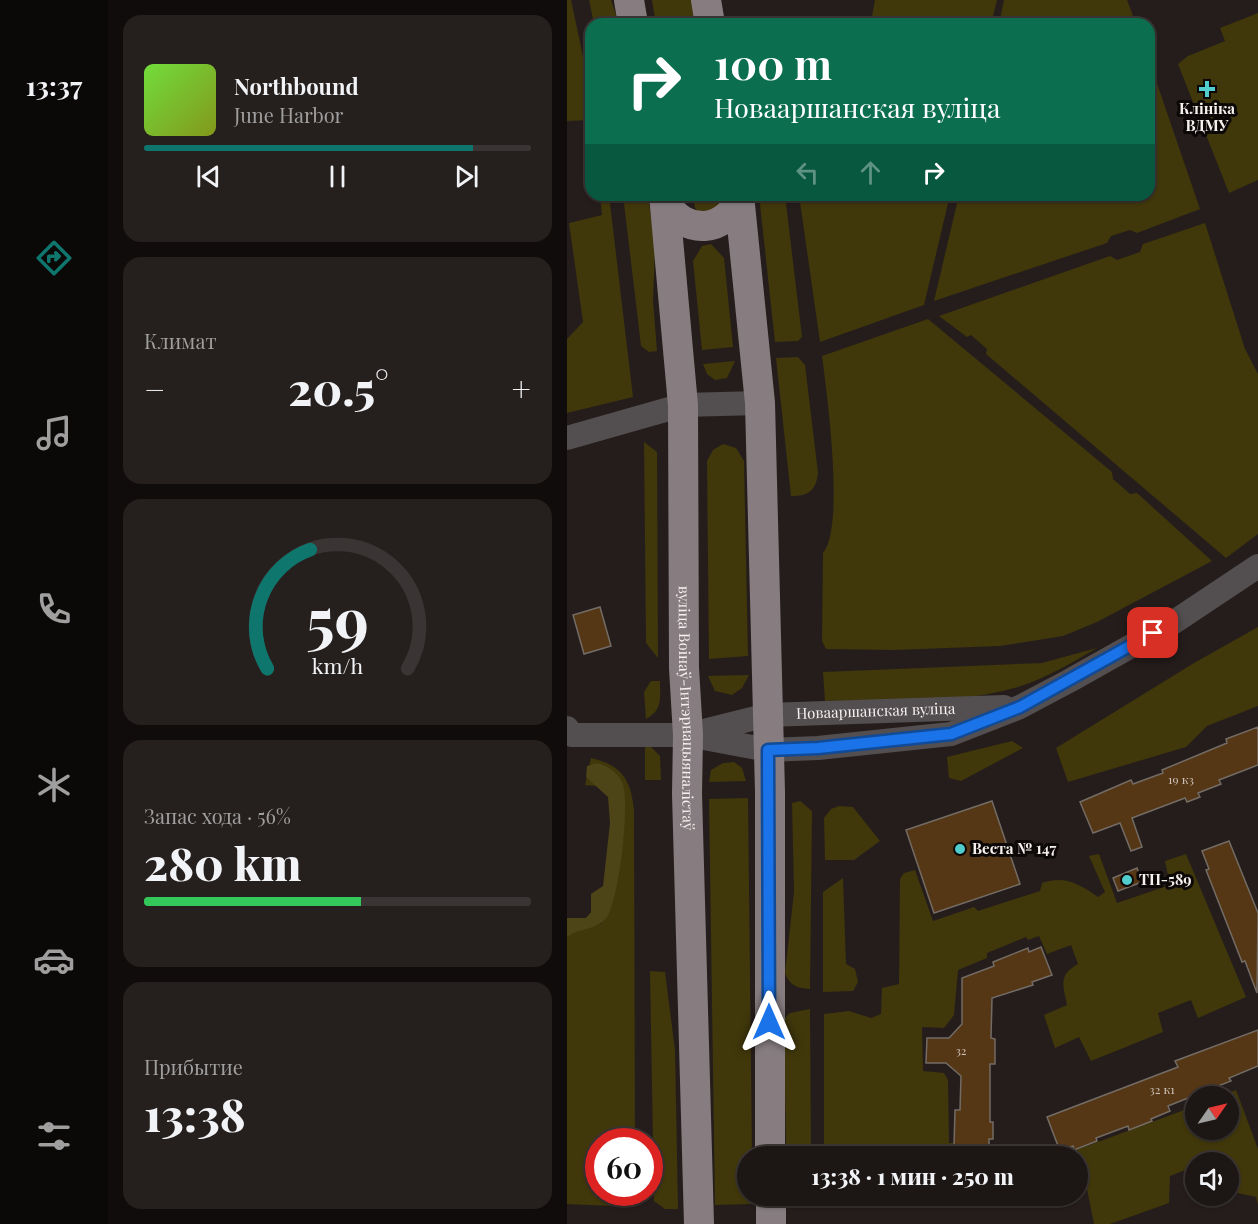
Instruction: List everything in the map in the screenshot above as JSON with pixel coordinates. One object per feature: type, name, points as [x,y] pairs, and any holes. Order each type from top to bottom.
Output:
[{"type":"main road","points":[[629,0],[632,18]]},
{"type":"main road","points":[[706,0],[709,18]]},
{"type":"main road","name":"вуліца Воінаў-Інтэрнацыяналістаў","points":[[665,201],[683,405],[684,668],[688,735],[699,1224]]},
{"type":"main road","points":[[666,201],[676,218],[701,227],[726,219],[736,201]]},
{"type":"main road","points":[[740,201],[760,403],[768,750],[770,1146]]},
{"type":"main road","points":[[672,266],[686,244],[701,237],[720,237],[730,241],[745,255]]},
{"type":"main road","points":[[771,1206],[771,1224]]},
{"type":"street","points":[[567,438],[683,405],[760,403]]},
{"type":"street","name":"Новааршанская вуліца","points":[[688,735],[768,750],[818,748],[951,734],[1020,707],[1174,622],[1258,567]]},
{"type":"street","name":"Новааршанская вуліца","points":[[688,735],[767,715],[1020,707]]},
{"type":"street","points":[[567,728],[572,735],[688,735]]},
{"type":"shaded area","points":[[567,0],[571,0],[585,66],[585,120],[567,121]]},
{"type":"shaded area","points":[[589,0],[611,0],[617,18],[593,18]]},
{"type":"shaded area","points":[[652,0],[692,0],[695,18],[655,18]]},
{"type":"shaded area","points":[[875,0],[997,0],[992,18],[872,18]]},
{"type":"shaded area","points":[[1004,0],[1127,0],[1134,18],[1000,18]]},
{"type":"shaded area","points":[[1258,13],[1258,180],[1229,193],[1178,64],[1188,56],[1225,41],[1220,28]]},
{"type":"shaded area","points":[[1155,78],[1200,209],[1137,233],[1130,230],[1111,236],[1107,243],[934,301],[958,201],[1155,201]]},
{"type":"shaded area","points":[[601,201],[610,201],[633,397],[567,413],[567,339],[583,322],[569,223],[602,215]]},
{"type":"shaded area","points":[[624,201],[649,201],[655,248],[653,300],[657,351],[649,352],[641,346]]},
{"type":"shaded area","points":[[694,201],[724,201],[724,211],[702,217],[695,208]]},
{"type":"shaded area","points":[[760,201],[786,201],[802,337],[798,341],[775,342]]},
{"type":"shaded area","points":[[800,201],[949,201],[924,305],[820,342]]},
{"type":"shaded area","points":[[1205,223],[1245,349],[1258,374],[1258,534],[1226,558],[986,354],[987,349],[971,335],[967,337],[939,316],[1110,256],[1117,260],[1140,252],[1143,244]]},
{"type":"shaded area","points":[[711,244],[724,258],[733,347],[702,350],[693,261],[702,246]]},
{"type":"shaded area","points":[[928,319],[1112,472],[1113,479],[1130,494],[1137,493],[1212,561],[1097,622],[1063,636],[1000,646],[894,650],[826,649],[822,641],[823,553],[829,539],[833,517],[834,489],[822,356]]},
{"type":"shaded area","points":[[798,357],[805,365],[818,473],[810,491],[802,495],[791,496],[776,358]]},
{"type":"shaded area","points":[[735,361],[727,378],[715,380],[707,374],[703,364]]},
{"type":"shaded area","points":[[644,442],[657,452],[658,658],[646,643]]},
{"type":"shaded area","points":[[723,444],[736,448],[744,461],[748,656],[709,659],[707,461],[713,450]]},
{"type":"shaded area","points":[[1258,627],[1258,706],[1207,726],[1186,747],[1068,782],[1056,748],[1194,663]]},
{"type":"shaded area","points":[[1097,648],[1038,680],[995,693],[947,699],[825,701],[823,672],[1042,663]]},
{"type":"shaded area","points":[[749,675],[742,688],[732,695],[715,691],[708,676]]},
{"type":"shaded area","points":[[651,681],[660,681],[660,698],[658,708],[646,719],[644,692]]},
{"type":"shaded area","points":[[1012,741],[1023,748],[961,781],[949,778],[947,757]]},
{"type":"shaded area","points":[[645,745],[651,747],[660,756],[661,780],[645,780]]},
{"type":"shaded area","points":[[591,758],[602,761],[623,775],[633,799],[635,1128],[585,1128],[585,1205],[567,1204],[567,922],[601,924],[617,788],[585,785]]},
{"type":"shaded area","points":[[734,762],[742,768],[746,781],[709,782],[711,770],[723,763]]},
{"type":"shaded area","points":[[597,763],[608,767],[617,775],[622,782],[624,792],[624,828],[616,891],[607,917],[603,921],[567,937],[567,918],[586,918],[591,912],[591,894],[603,886],[610,823],[608,797],[586,777],[587,766]]},
{"type":"shaded area","points":[[748,798],[752,1146],[737,1146],[737,1204],[715,1205],[709,799]]},
{"type":"shaded area","points":[[800,801],[812,811],[810,989],[795,986],[785,973],[794,892],[792,803]]},
{"type":"shaded area","points":[[839,806],[853,807],[880,841],[854,860],[825,860],[824,818],[831,809]]},
{"type":"shaded area","points":[[1099,854],[1117,903],[1170,885],[1165,861],[1186,854],[1246,997],[1198,1018],[1191,1000],[1158,1013],[1163,1032],[1091,1061],[1079,1037],[1055,1048],[1044,1015],[1067,1005],[1063,981],[1067,972],[1078,964],[1071,945],[1047,954],[1039,936],[1028,940],[1026,937],[987,953],[987,958],[958,970],[954,1015],[944,1028],[922,1027],[923,1071],[944,1073],[948,1080],[949,1143],[953,1143],[953,1146],[824,1146],[824,1014],[849,1011],[871,1018],[881,1014],[882,988],[899,984],[900,879],[904,873],[915,870],[933,921],[974,907],[978,911],[1040,891],[1042,883],[1050,881],[1072,882],[1098,897],[1105,892],[1089,856]]},
{"type":"shaded area","points":[[843,878],[846,964],[855,969],[858,982],[853,991],[823,992],[823,892]]},
{"type":"shaded area","points":[[650,971],[665,972],[675,1050],[678,1209],[665,1209],[661,1206],[663,1206],[663,1128],[653,1128]]},
{"type":"shaded area","points":[[810,1009],[811,1146],[786,1146],[784,1019],[790,1013]]},
{"type":"shaded area","points":[[1239,1098],[1258,1149],[1258,1205],[1256,1197],[1239,1193],[1239,1152],[1185,1152],[1185,1170],[1170,1176],[1169,1203],[1110,1224],[1094,1224],[1088,1194],[1087,1146],[1185,1110],[1185,1140],[1239,1140]]},
{"type":"building","points":[[600,607],[611,646],[584,654],[573,615]]},
{"type":"building","points":[[1258,727],[1258,765],[1219,780],[1221,784],[1198,793],[1200,797],[1187,802],[1185,798],[1132,818],[1142,847],[1131,851],[1120,823],[1093,833],[1080,802],[1131,780],[1133,784],[1163,773],[1162,770],[1227,743],[1226,739]]},
{"type":"building","name":"Веста № 147","points":[[992,801],[1020,884],[934,913],[906,830]]},
{"type":"building","points":[[1229,841],[1258,913],[1257,993],[1245,961],[1242,962],[1206,870],[1209,869],[1202,851]]},
{"type":"building","name":"ТП-589","points":[[1137,868],[1142,882],[1118,891],[1113,878]]},
{"type":"building","points":[[1041,947],[1052,975],[1032,982],[1033,985],[992,998],[991,1038],[995,1039],[995,1064],[990,1064],[990,1122],[993,1122],[993,1139],[989,1139],[989,1146],[954,1146],[955,1110],[960,1110],[961,1076],[946,1063],[926,1063],[927,1038],[949,1038],[962,1024],[962,978],[994,966],[993,962],[1028,948],[1029,952]]},
{"type":"building","points":[[1258,1030],[1258,1066],[1229,1078],[1231,1081],[1218,1086],[1185,1086],[1185,1099],[1168,1106],[1170,1111],[1151,1119],[1152,1121],[1129,1130],[1128,1126],[1096,1138],[1097,1141],[1084,1146],[1058,1146],[1047,1117],[1178,1067],[1175,1061]]},
{"type":"place","name":"Клініка ВДМУ","points":[[1207,89]]},
{"type":"place","name":"Веста № 147","points":[[960,849]]},
{"type":"place","name":"ТП-589","points":[[1127,880]]},
{"type":"route","points":[[769,1022],[770,792],[768,750],[903,741],[951,734],[1020,707],[1153,633]]}]
